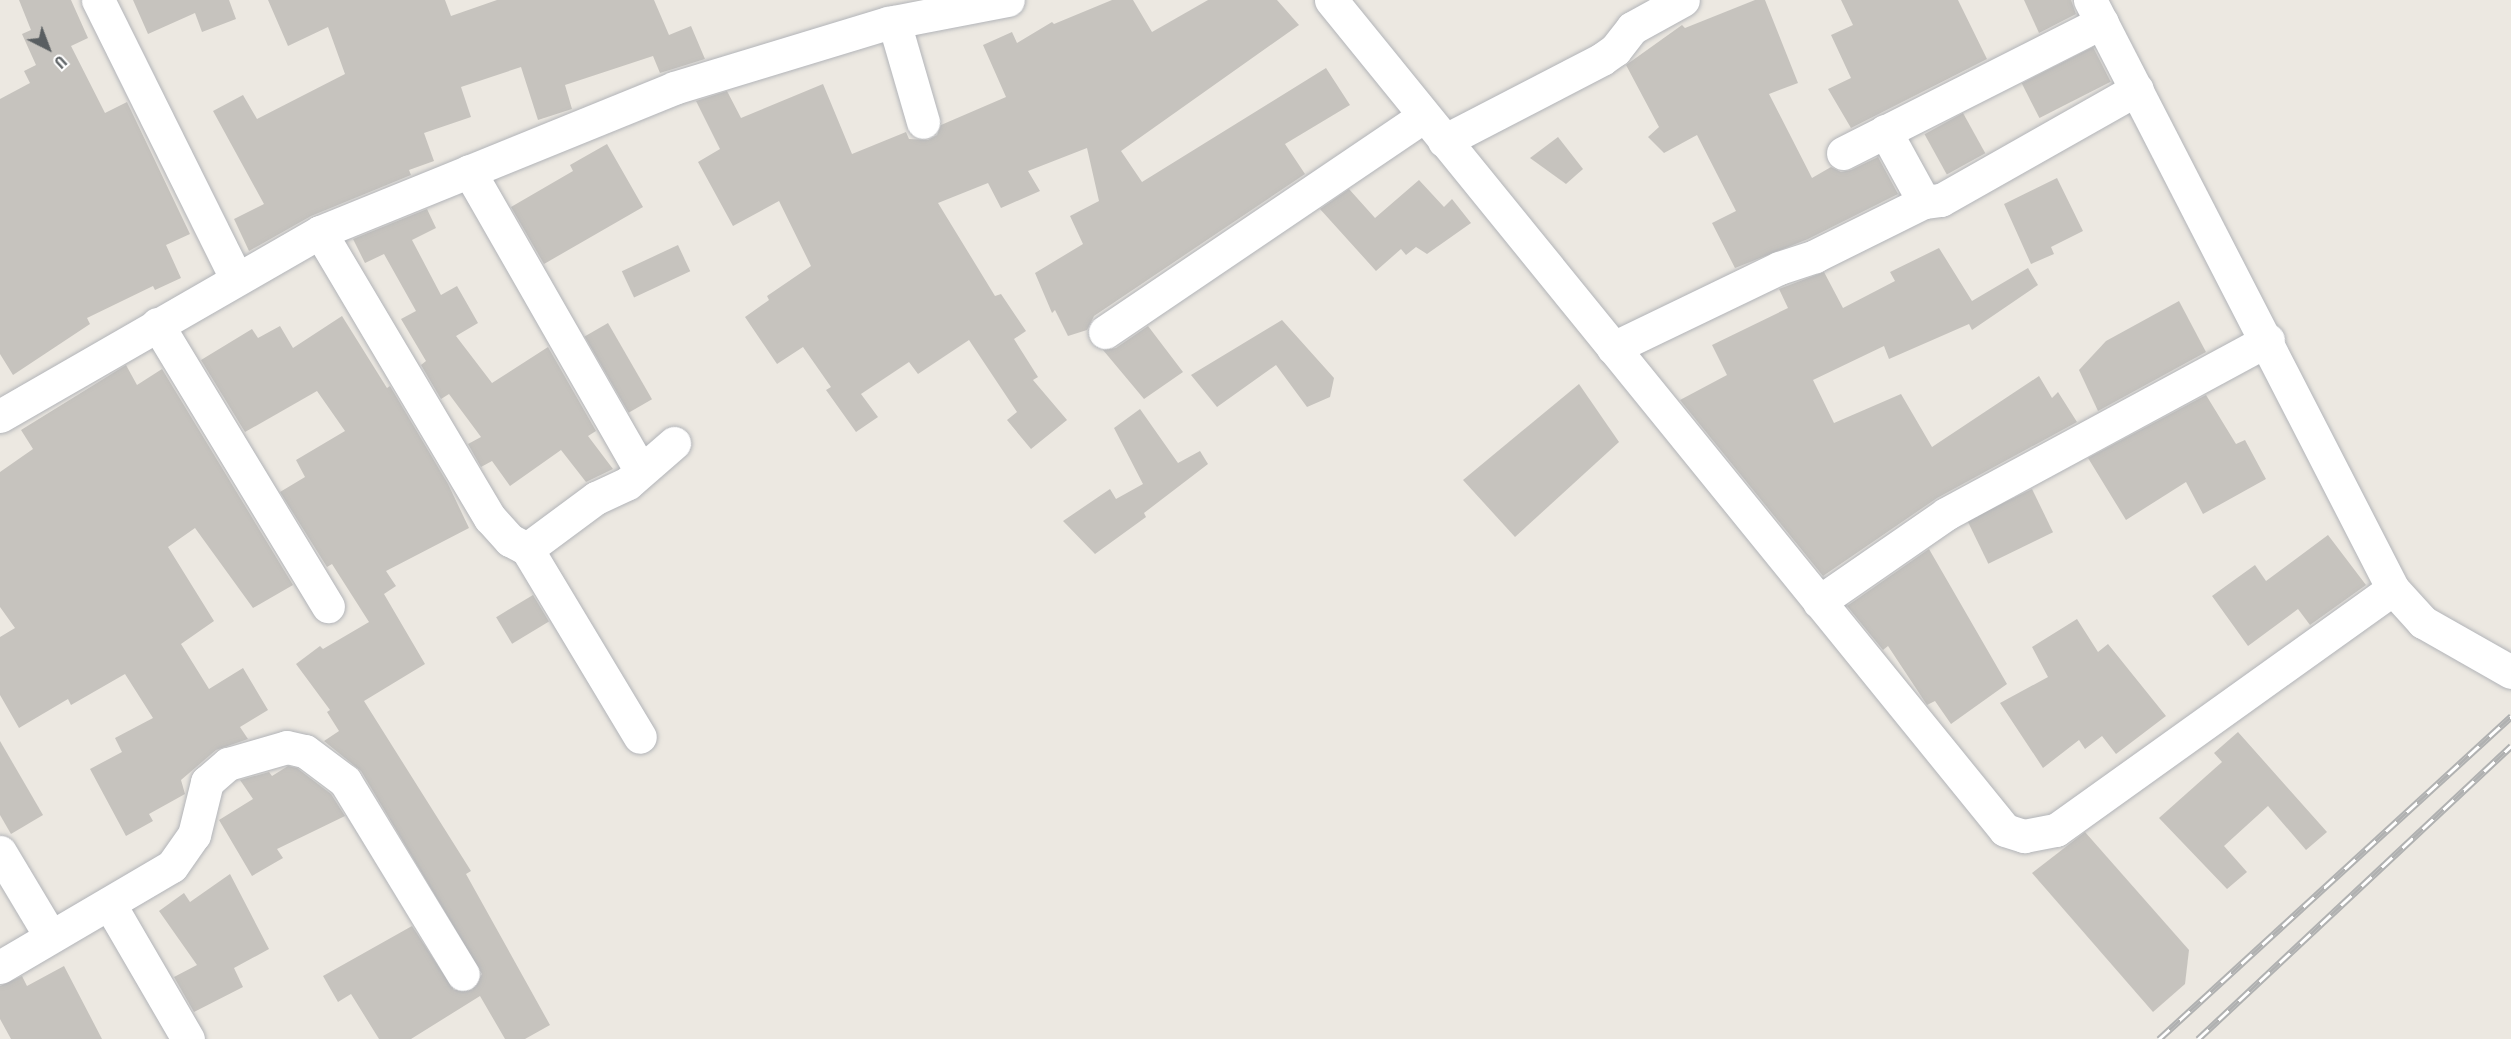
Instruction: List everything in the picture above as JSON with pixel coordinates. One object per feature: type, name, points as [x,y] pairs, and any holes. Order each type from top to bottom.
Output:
[{"type":"street","points":[[98,0],[236,278]]},
{"type":"street","points":[[4,404],[157,324],[320,232],[674,88],[894,22],[1008,0]]},
{"type":"street","points":[[1331,0],[2005,830],[2024,836],[2055,830],[2393,590]]},
{"type":"street","points":[[1444,141],[1602,59],[1615,50],[1632,28],[1683,0]]},
{"type":"street","points":[[1843,153],[2096,11],[2268,340],[2393,590],[2424,622],[2511,672]]},
{"type":"street","points":[[894,22],[924,122]]},
{"type":"street","points":[[1613,348],[1924,202],[1941,200],[2137,89]]},
{"type":"street","points":[[1105,332],[1424,117]]},
{"type":"street","points":[[1885,131],[1924,202]]},
{"type":"street","points":[[469,171],[640,470]]},
{"type":"street","points":[[320,232],[490,519],[510,540],[527,549],[640,737]]},
{"type":"street","points":[[157,324],[328,606]]},
{"type":"street","points":[[1819,602],[1946,514],[2268,340]]},
{"type":"street","points":[[527,549],[596,498],[628,483],[640,470],[674,443]]},
{"type":"street","points":[[0,967],[49,934],[110,905],[172,866],[194,835],[207,782],[228,764],[287,747],[322,762],[345,781],[463,974]]},
{"type":"street","points":[[0,852],[49,934]]},
{"type":"street","points":[[110,905],[188,1039]]},
{"type":"building","points":[[19,0],[71,0],[88,38],[71,46],[105,113],[127,102],[190,234],[166,245],[181,278],[155,290],[153,286],[87,318],[90,324],[13,375],[0,354],[0,99],[30,83],[24,71],[36,65],[22,34],[31,30]]},
{"type":"building","points":[[133,0],[229,0],[236,19],[202,32],[195,13],[148,34]]},
{"type":"building","points":[[268,0],[445,0],[451,16],[497,0],[654,0],[669,35],[691,26],[705,59],[660,73],[653,56],[565,85],[572,109],[538,120],[521,67],[461,87],[471,117],[424,133],[434,161],[409,170],[411,175],[311,216],[249,251],[234,219],[264,204],[213,111],[243,95],[257,119],[345,74],[328,27],[288,46]]},
{"type":"building","points":[[1112,0],[1133,0],[1152,32],[1208,0],[1277,0],[1299,25],[1121,151],[1142,182],[1326,68],[1350,105],[1285,144],[1305,174],[1094,316],[1087,330],[1068,336],[1055,310],[1052,313],[1035,273],[1083,244],[1070,216],[1099,201],[1087,148],[1028,171],[1040,191],[1001,208],[988,183],[938,203],[995,296],[1001,294],[1026,331],[1014,339],[1038,377],[1033,380],[1067,420],[1031,449],[1007,420],[1017,412],[969,340],[918,374],[909,362],[861,394],[878,417],[856,432],[826,390],[831,387],[803,347],[777,364],[745,317],[769,300],[767,296],[811,266],[779,201],[733,226],[698,162],[720,149],[696,101],[727,91],[741,118],[823,84],[852,154],[906,132],[909,139],[928,140],[937,135],[941,125],[1006,97],[983,45],[1012,32],[1017,43],[1052,22],[1054,24]]},
{"type":"building","points":[[1755,0],[1765,0],[1798,83],[1769,94],[1812,178],[1831,167],[1841,172],[1851,170],[1878,157],[1898,194],[1808,239],[1735,268],[1712,223],[1736,211],[1697,135],[1664,153],[1648,137],[1659,127],[1626,65],[1682,25],[1685,28]]},
{"type":"building","points":[[1841,0],[1958,0],[1987,59],[1851,128],[1828,89],[1851,78],[1831,35],[1853,25]]},
{"type":"building","points":[[2024,0],[2071,0],[2076,14],[2039,33]]},
{"type":"building","points":[[2093,47],[2111,82],[2039,118],[2022,83]]},
{"type":"building","points":[[1963,113],[1985,153],[1947,175],[1925,134]]},
{"type":"building","points":[[1558,137],[1583,169],[1566,184],[1530,158]]},
{"type":"building","points":[[607,144],[643,207],[544,264],[511,207],[573,171],[570,165]]},
{"type":"building","points":[[2057,178],[2083,231],[2051,247],[2054,254],[2031,264],[2004,204]]},
{"type":"building","points":[[1419,180],[1444,207],[1452,199],[1471,223],[1427,254],[1416,247],[1406,255],[1401,249],[1376,271],[1320,209],[1349,189],[1375,218]]},
{"type":"building","points":[[427,209],[436,228],[412,240],[441,295],[457,286],[478,323],[456,336],[492,383],[548,347],[596,431],[588,436],[613,469],[586,482],[561,450],[510,486],[492,461],[481,467],[468,444],[481,437],[449,394],[441,399],[421,365],[426,361],[401,319],[416,311],[384,254],[365,263],[353,239]]},
{"type":"building","points":[[678,245],[690,271],[634,297],[622,271]]},
{"type":"building","points":[[1939,248],[1972,301],[2028,268],[2038,285],[1972,330],[1969,324],[1889,359],[1884,346],[1813,380],[1834,423],[1901,394],[1932,447],[2039,376],[2052,398],[2058,392],[2077,422],[1937,498],[1823,576],[1680,400],[1727,375],[1712,345],[1788,308],[1779,289],[1824,272],[1843,308],[1895,281],[1890,272]]},
{"type":"building","points":[[2179,301],[2206,352],[2098,411],[2079,370],[2106,341]]},
{"type":"building","points":[[342,316],[387,388],[390,386],[448,484],[469,528],[386,571],[396,586],[384,594],[425,664],[364,701],[471,871],[466,874],[550,1025],[525,1039],[505,1039],[480,996],[411,1039],[379,1039],[351,994],[338,1002],[323,976],[412,926],[454,990],[472,990],[482,974],[361,771],[324,741],[339,731],[327,712],[330,710],[296,664],[320,646],[323,649],[369,622],[332,564],[327,567],[280,492],[305,477],[296,460],[345,431],[317,391],[245,432],[201,360],[252,329],[258,338],[280,326],[293,348]]},
{"type":"building","points":[[1282,320],[1334,378],[1330,397],[1307,407],[1276,365],[1217,407],[1191,375]]},
{"type":"building","points":[[608,323],[652,399],[629,413],[585,336]]},
{"type":"building","points":[[1148,326],[1183,372],[1144,399],[1103,350],[1116,348]]},
{"type":"building","points":[[126,365],[137,385],[162,369],[293,585],[253,608],[195,528],[168,547],[214,621],[181,644],[209,689],[243,668],[268,710],[240,727],[248,739],[216,750],[181,780],[185,794],[149,814],[153,821],[126,836],[90,769],[122,752],[115,738],[153,718],[125,674],[71,705],[68,699],[19,728],[0,695],[0,637],[15,628],[0,607],[0,472],[33,449],[21,430]]},
{"type":"building","points":[[1579,384],[1619,442],[1515,537],[1463,480]]},
{"type":"building","points":[[2206,395],[2236,444],[2245,440],[2266,479],[2203,514],[2186,482],[2126,520],[2088,458]]},
{"type":"building","points":[[1140,409],[1178,463],[1200,451],[1208,464],[1144,513],[1146,517],[1095,554],[1063,521],[1110,489],[1116,499],[1143,484],[1114,428]]},
{"type":"building","points":[[2032,489],[2053,532],[1988,564],[1967,521]]},
{"type":"building","points":[[2328,535],[2366,585],[2310,625],[2298,609],[2248,646],[2212,596],[2255,565],[2266,581]]},
{"type":"building","points":[[1929,549],[2007,684],[1951,724],[1935,701],[1927,705],[1888,646],[1883,650],[1847,606]]},
{"type":"building","points":[[533,595],[549,622],[512,644],[496,617]]},
{"type":"building","points":[[2077,619],[2098,652],[2108,644],[2166,716],[2116,754],[2102,736],[2085,749],[2079,740],[2043,768],[2000,703],[2048,677],[2032,647]]},
{"type":"building","points":[[2238,732],[2327,832],[2306,850],[2268,806],[2224,846],[2247,872],[2227,889],[2159,818],[2222,762],[2214,753]]},
{"type":"building","points":[[0,741],[43,815],[11,834],[0,815]]},
{"type":"building","points":[[288,766],[297,768],[331,794],[345,816],[277,849],[283,858],[252,876],[219,820],[253,799],[240,780],[269,772],[272,776]]},
{"type":"building","points":[[2085,832],[2189,950],[2185,984],[2153,1012],[2032,873]]},
{"type":"building","points":[[230,874],[269,949],[234,968],[243,987],[194,1012],[174,977],[197,965],[159,911],[184,893],[190,902]]},
{"type":"building","points":[[64,966],[102,1039],[11,1039],[0,1019],[0,986],[22,976],[27,986]]},
{"type":"railway","points":[[2159,1039],[2511,716]]},
{"type":"railway","points":[[2198,1039],[2511,746]]}]
